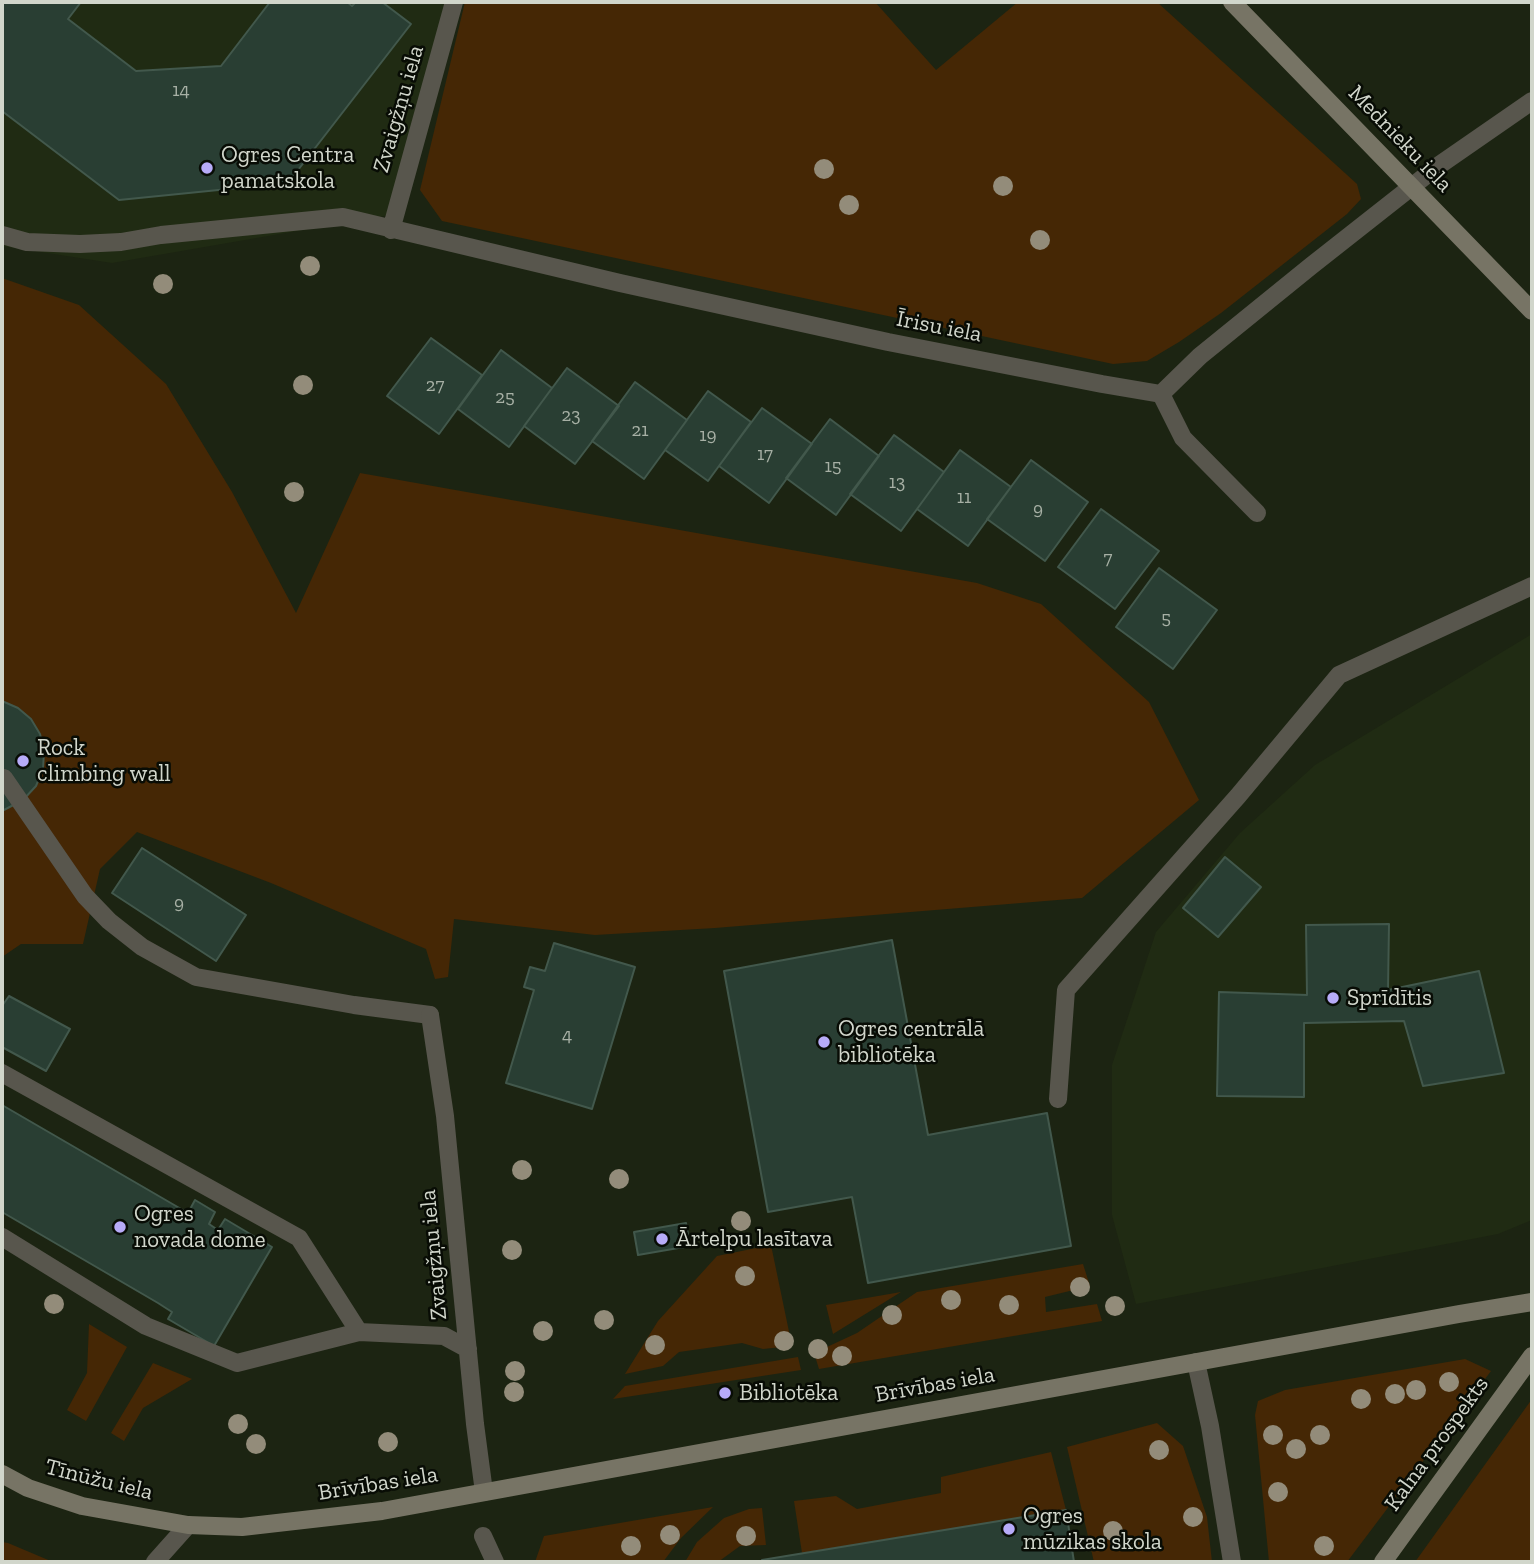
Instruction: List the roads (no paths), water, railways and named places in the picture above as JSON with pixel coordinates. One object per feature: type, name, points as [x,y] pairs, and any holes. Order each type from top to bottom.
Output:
[{"type":"main road","name":"Mednieku iela","points":[[1232,2],[1532,311]]},
{"type":"main road","name":"Brīvības iela","points":[[188,1525],[242,1527],[382,1511],[1532,1302]]},
{"type":"main road","name":"Kalna prospekts","points":[[1383,1562],[1532,1356]]},
{"type":"main road","name":"Tīnūžu iela","points":[[2,1474],[29,1488],[82,1506],[188,1525]]},
{"type":"street","name":"Zvaigžņu iela","points":[[391,230],[454,2]]},
{"type":"street","points":[[1257,513],[1183,438],[1161,394],[1210,348],[1438,166],[1532,101]]},
{"type":"street","name":"Īrisu iela","points":[[2,235],[27,242],[121,242],[161,235],[343,217],[888,342],[1161,394]]},
{"type":"street","points":[[1058,1099],[1066,990],[1238,796],[1339,675],[1532,586]]},
{"type":"street","name":"Zvaigžņu iela","points":[[4,778],[85,897],[142,947],[196,977],[354,1005],[430,1015],[446,1116],[484,1492]]},
{"type":"street","points":[[2,1073],[299,1238],[359,1332]]},
{"type":"street","points":[[2,1237],[146,1326],[237,1363],[359,1332],[444,1336],[468,1349]]},
{"type":"street","points":[[1196,1362],[1210,1426],[1232,1562]]},
{"type":"street","points":[[155,1562],[188,1525]]},
{"type":"street","points":[[483,1536],[495,1562]]},
{"type":"place","name":"Ogres Centra pamatskola","points":[[207,168]]},
{"type":"place","name":"Rock climbing wall","points":[[23,761]]},
{"type":"place","name":"Sprīdītis","points":[[1333,998]]},
{"type":"place","name":"Ogres centrālā bibliotēka","points":[[824,1042]]},
{"type":"place","name":"Ogres novada dome","points":[[120,1227]]},
{"type":"place","name":"Ārtelpu lasītava","points":[[662,1239]]},
{"type":"place","name":"Bibliotēka","points":[[725,1393]]},
{"type":"place","name":"Ogres mūzikas skola","points":[[1009,1529]]}]
